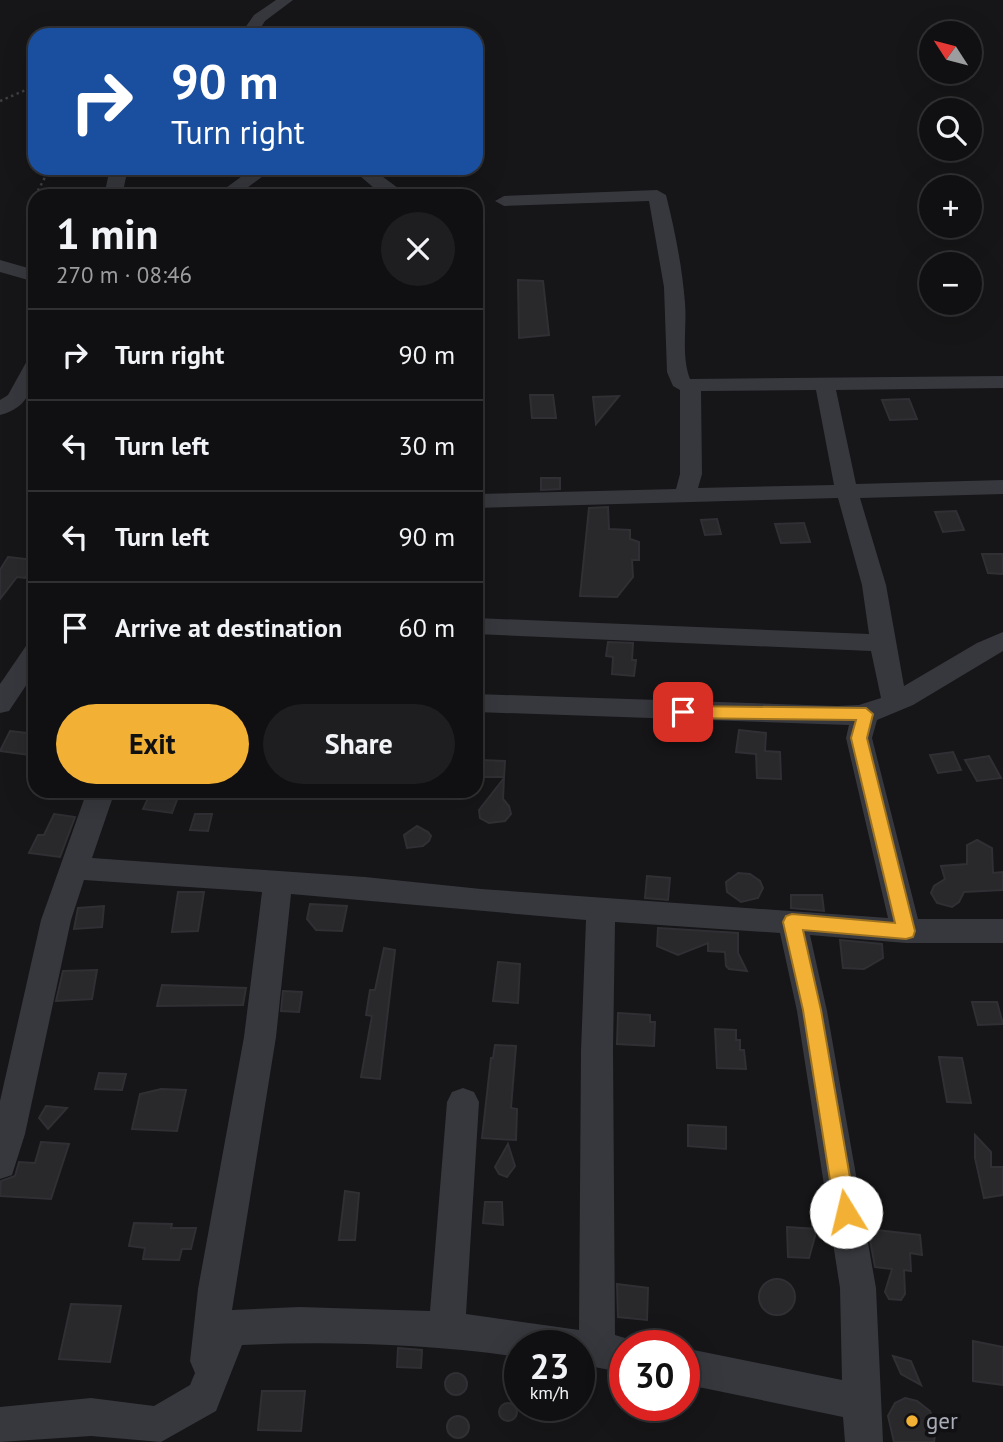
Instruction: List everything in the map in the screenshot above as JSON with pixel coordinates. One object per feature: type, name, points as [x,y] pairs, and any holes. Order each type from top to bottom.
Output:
[{"type":"street","points":[[253,28],[259,18],[286,0]]},
{"type":"street","points":[[235,189],[255,175]]},
{"type":"street","points":[[369,175],[388,189]]},
{"type":"street","points":[[503,201],[657,195],[675,286],[676,363],[679,381],[692,386],[1003,382]]},
{"type":"street","points":[[0,265],[28,274]]},
{"type":"street","points":[[0,409],[16,399],[28,376]]},
{"type":"street","points":[[825,385],[848,492],[866,548],[895,703]]},
{"type":"street","points":[[685,496],[691,474],[692,386]]},
{"type":"street","points":[[483,501],[1003,487]]},
{"type":"street","points":[[483,626],[882,643]]},
{"type":"street","points":[[483,703],[596,706],[683,712],[866,714],[908,697],[986,648],[1003,641]]},
{"type":"street","points":[[0,704],[28,662]]},
{"type":"street","points":[[866,714],[859,738],[906,931]]},
{"type":"street","points":[[0,1164],[56,920],[99,798]]},
{"type":"street","points":[[74,868],[906,931],[1003,931]]},
{"type":"street","points":[[203,1398],[216,1289],[260,1037],[278,883]]},
{"type":"street","points":[[593,1330],[601,909]]},
{"type":"street","points":[[792,922],[812,1010],[858,1288],[864,1442]]},
{"type":"street","points":[[447,1329],[463,1102]]},
{"type":"street","points":[[0,1426],[91,1417],[157,1425],[203,1398],[231,1328],[299,1325],[447,1329],[504,1337]]},
{"type":"street","points":[[700,1369],[861,1402]]},
{"type":"path","points":[[0,102],[28,89]]},
{"type":"building","points":[[518,280],[543,281],[549,335],[519,338]]},
{"type":"building","points":[[530,395],[553,395],[556,418],[532,418]]},
{"type":"building","points":[[619,396],[596,424],[593,397]]},
{"type":"building","points":[[909,399],[917,419],[890,420],[882,400]]},
{"type":"building","points":[[541,478],[560,478],[560,489],[541,490]]},
{"type":"building","points":[[608,507],[609,529],[630,530],[630,539],[639,542],[639,560],[632,560],[633,577],[617,597],[580,596],[589,508]]},
{"type":"building","points":[[956,511],[964,530],[943,532],[935,512]]},
{"type":"building","points":[[717,519],[721,534],[705,535],[701,520]]},
{"type":"building","points":[[804,523],[810,542],[781,543],[775,524]]},
{"type":"building","points":[[982,554],[1003,554],[1003,574],[988,573]]},
{"type":"building","points":[[8,557],[28,559],[28,573],[25,578],[17,577],[0,599],[0,570]]},
{"type":"building","points":[[608,642],[633,643],[632,660],[636,660],[634,676],[612,674],[613,657],[606,656]]},
{"type":"building","points":[[739,730],[766,733],[765,751],[780,752],[781,779],[757,778],[756,754],[736,752]]},
{"type":"building","points":[[10,731],[28,733],[28,755],[0,751]]},
{"type":"building","points":[[953,752],[961,770],[938,773],[930,755]]},
{"type":"building","points":[[989,756],[1001,778],[977,781],[965,760]]},
{"type":"building","points":[[483,760],[505,761],[504,777],[483,777]]},
{"type":"building","points":[[504,778],[503,799],[511,814],[505,821],[489,823],[480,818],[479,810]]},
{"type":"building","points":[[148,798],[178,798],[172,813],[143,809]]},
{"type":"building","points":[[54,814],[75,817],[60,857],[29,853],[38,835],[44,835]]},
{"type":"building","points":[[195,814],[212,814],[208,831],[190,830]]},
{"type":"building","points":[[417,826],[428,832],[431,836],[429,841],[423,846],[407,848],[404,835]]},
{"type":"building","points":[[977,840],[992,848],[993,873],[1003,872],[1003,890],[964,892],[959,902],[952,907],[937,903],[931,893],[934,886],[945,879],[941,866],[967,864],[967,845]]},
{"type":"building","points":[[738,873],[750,874],[760,881],[763,888],[758,898],[741,902],[727,892],[726,882]]},
{"type":"building","points":[[647,876],[670,878],[668,900],[645,898]]},
{"type":"building","points":[[178,892],[204,892],[198,931],[172,932]]},
{"type":"building","points":[[791,895],[822,895],[824,911],[791,908]]},
{"type":"building","points":[[310,904],[347,906],[342,931],[316,930],[307,919]]},
{"type":"building","points":[[104,906],[102,927],[74,929],[78,908]]},
{"type":"building","points":[[658,928],[738,933],[738,953],[747,971],[729,969],[726,966],[725,952],[708,951],[708,943],[678,955],[657,946]]},
{"type":"building","points":[[840,940],[882,944],[883,958],[864,969],[843,968]]},
{"type":"building","points":[[384,948],[395,950],[380,1079],[361,1077],[372,1016],[366,1015],[370,990],[375,990]]},
{"type":"building","points":[[498,962],[520,964],[518,1003],[493,1001]]},
{"type":"building","points":[[97,970],[92,999],[56,1001],[63,971]]},
{"type":"building","points":[[162,985],[246,988],[243,1005],[157,1006]]},
{"type":"building","points":[[283,991],[302,992],[299,1012],[281,1011]]},
{"type":"building","points":[[972,1002],[997,1002],[1003,1024],[978,1025]]},
{"type":"building","points":[[618,1013],[650,1015],[650,1022],[655,1022],[654,1046],[617,1044]]},
{"type":"building","points":[[715,1029],[736,1030],[740,1050],[744,1050],[746,1069],[717,1068]]},
{"type":"building","points":[[495,1045],[516,1046],[511,1108],[517,1109],[516,1140],[482,1138],[491,1058]]},
{"type":"building","points":[[939,1057],[962,1058],[971,1103],[947,1102]]},
{"type":"building","points":[[99,1073],[126,1074],[122,1090],[95,1089]]},
{"type":"building","points":[[161,1089],[186,1090],[177,1131],[132,1129],[140,1094]]},
{"type":"building","points":[[46,1106],[67,1108],[48,1129],[39,1118]]},
{"type":"building","points":[[688,1125],[726,1127],[726,1149],[688,1146]]},
{"type":"building","points":[[975,1135],[991,1152],[991,1167],[1003,1167],[1003,1195],[984,1198],[975,1158]]},
{"type":"building","points":[[41,1142],[69,1144],[51,1199],[0,1196],[1,1181],[15,1176],[19,1162],[35,1163]]},
{"type":"building","points":[[508,1144],[515,1166],[507,1177],[499,1174],[495,1167]]},
{"type":"building","points":[[345,1191],[359,1193],[355,1240],[339,1240]]},
{"type":"building","points":[[485,1202],[502,1202],[503,1225],[483,1223]]},
{"type":"building","points":[[134,1223],[196,1228],[191,1249],[182,1249],[179,1260],[143,1259],[145,1248],[129,1246]]},
{"type":"building","points":[[787,1227],[817,1229],[809,1258],[788,1257]]},
{"type":"building","points":[[868,1229],[920,1235],[922,1255],[910,1253],[911,1271],[904,1270],[905,1294],[901,1300],[889,1299],[885,1292],[892,1269],[875,1267]]},
{"type":"building","points":[[777,1279],[790,1284],[795,1297],[790,1310],[777,1315],[764,1310],[759,1297],[764,1284]]},
{"type":"building","points":[[617,1284],[648,1288],[647,1320],[618,1317]]},
{"type":"building","points":[[71,1304],[121,1306],[110,1362],[59,1359]]},
{"type":"building","points":[[973,1341],[1003,1347],[1003,1385],[973,1381]]},
{"type":"building","points":[[398,1348],[422,1350],[421,1368],[397,1367]]},
{"type":"building","points":[[893,1356],[911,1361],[921,1385],[901,1374]]},
{"type":"building","points":[[456,1373],[464,1376],[467,1384],[464,1392],[456,1395],[448,1392],[445,1384],[448,1376]]},
{"type":"building","points":[[262,1391],[305,1391],[301,1431],[258,1430]]},
{"type":"building","name":"ger","points":[[905,1398],[917,1401],[930,1411],[936,1427],[934,1442],[894,1442],[888,1416],[895,1403]]},
{"type":"building","points":[[504,1405],[504,1419],[499,1412]]},
{"type":"building","points":[[458,1416],[466,1419],[469,1427],[466,1435],[458,1438],[450,1435],[447,1427],[450,1419]]},
{"type":"place","name":"ger","points":[[912,1421]]},
{"type":"route","points":[[683,712],[866,714],[859,738],[889,852],[906,931],[792,922],[812,1010],[846,1212]]}]
